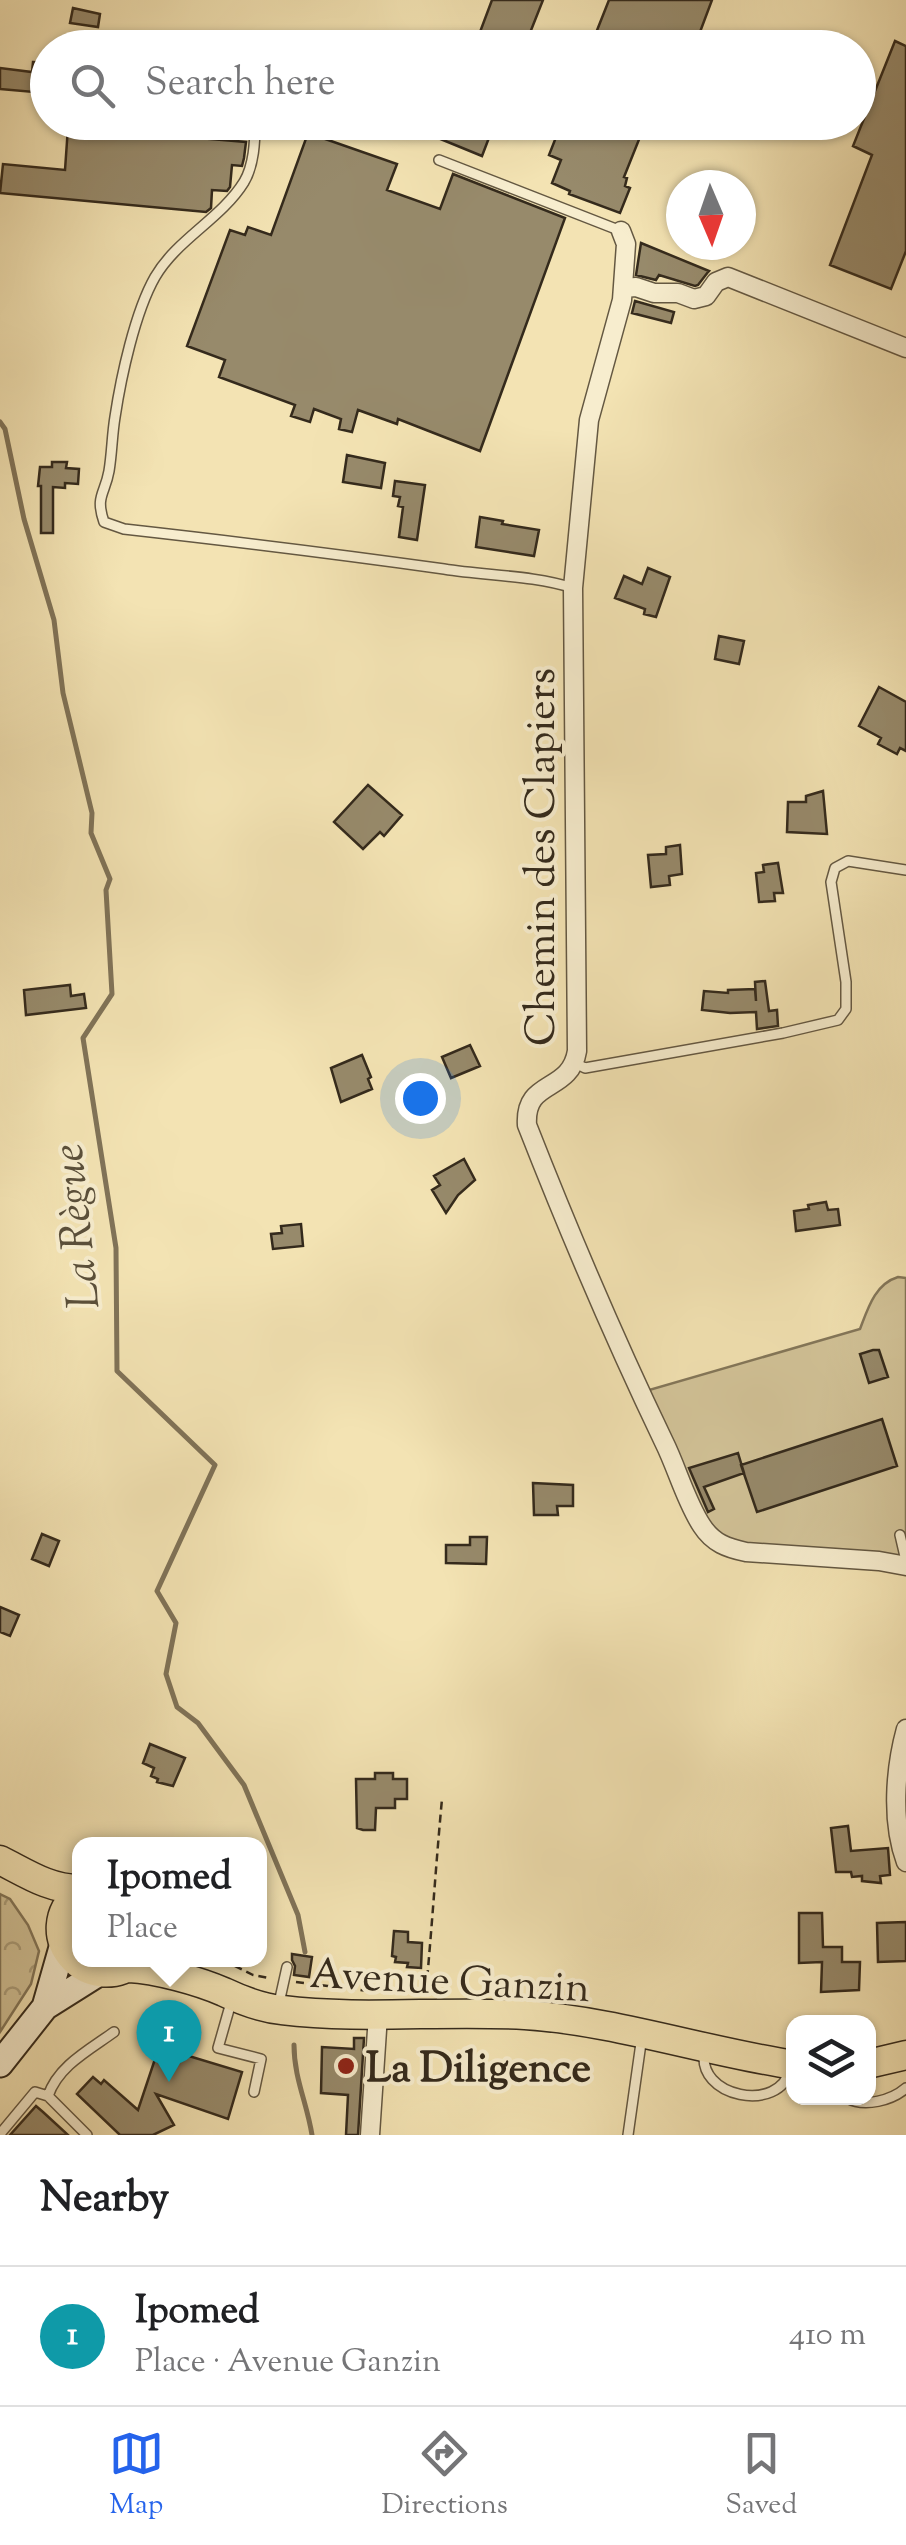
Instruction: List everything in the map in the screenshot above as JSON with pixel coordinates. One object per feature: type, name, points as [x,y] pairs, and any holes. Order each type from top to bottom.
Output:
[{"type":"main road","points":[[0,1860],[49,1885],[72,1890]]},
{"type":"main road","points":[[0,1880],[40,1900],[72,1953]]},
{"type":"main road","points":[[45,2008],[60,1961],[65,1910],[72,1900]]},
{"type":"main road","points":[[86,1967],[99,1973],[114,1973],[127,1967]]},
{"type":"main road","name":"Avenue Ganzin","points":[[140,1967],[278,2010],[526,2015],[588,2022],[786,2064]]},
{"type":"main road","name":"Avenue Ganzin","points":[[188,1967],[227,1994]]},
{"type":"main road","points":[[0,2064],[45,2008],[99,1973]]},
{"type":"main road","points":[[876,2062],[906,2055]]},
{"type":"street","name":"Chemin des Clapiers","points":[[621,232],[626,244],[624,288],[589,420],[573,588],[578,1051],[570,1072],[531,1099],[527,1125],[630,1370],[701,1524],[715,1541],[746,1552],[906,1564]]},
{"type":"street","points":[[624,288],[694,298],[706,296],[716,282],[728,277],[906,348]]},
{"type":"street","points":[[906,1728],[899,1755],[898,1794],[899,1843],[906,1862]]},
{"type":"street","points":[[370,2135],[378,2014]]},
{"type":"lane","points":[[253,140],[246,180],[177,248],[155,277],[144,302],[115,417],[110,468],[99,507],[104,522],[124,529],[550,581],[573,588]]},
{"type":"lane","points":[[439,160],[621,232]]},
{"type":"lane","points":[[576,1063],[585,1068],[838,1020],[846,1009],[846,982],[831,882],[835,868],[848,861],[906,870]]},
{"type":"lane","points":[[900,1535],[906,1564]]},
{"type":"lane","points":[[278,2010],[287,1967]]},
{"type":"lane","points":[[227,1994],[218,2048],[261,2059],[254,2092]]},
{"type":"lane","points":[[48,2096],[52,2082],[72,2061],[114,2032]]},
{"type":"lane","points":[[628,2135],[643,2033]]},
{"type":"lane","points":[[705,2048],[705,2071],[716,2085],[733,2094],[766,2095],[786,2082]]},
{"type":"lane","points":[[876,2101],[905,2090]]},
{"type":"lane","points":[[0,2134],[35,2092],[48,2096],[87,2135]]},
{"type":"path","points":[[425,2013],[442,1799]]},
{"type":"path","points":[[236,1967],[277,1980]]},
{"type":"green space","points":[[898,1277],[906,1278],[906,1560],[730,1542],[700,1515],[649,1390],[860,1329],[878,1291]]},
{"type":"green space","points":[[0,1894],[10,1899],[28,1925],[39,1951],[31,1984],[0,2032]]},
{"type":"building","points":[[492,0],[543,0],[531,30],[481,30]]},
{"type":"building","points":[[609,0],[712,0],[701,30],[597,30]]},
{"type":"building","points":[[73,8],[100,14],[98,27],[70,23]]},
{"type":"building","points":[[895,41],[906,46],[906,251],[891,289],[830,265],[872,155],[853,146],[855,140],[876,140],[876,88]]},
{"type":"building","points":[[0,68],[30,72],[30,92],[0,89]]},
{"type":"building","points":[[67,140],[246,142],[242,166],[232,165],[230,187],[227,191],[212,190],[211,208],[206,212],[0,193],[3,164],[65,170]]},
{"type":"building","points":[[305,140],[328,140],[397,164],[387,190],[440,209],[453,174],[565,218],[480,451],[398,419],[397,424],[358,410],[352,432],[339,429],[341,419],[314,409],[310,422],[291,416],[295,405],[219,377],[225,360],[187,346],[230,230],[245,235],[248,227],[271,235]]},
{"type":"building","points":[[443,140],[488,140],[482,156]]},
{"type":"building","points":[[555,140],[639,140],[624,177],[625,186],[630,188],[620,213],[569,194],[570,191],[552,183],[561,160],[549,155]]},
{"type":"building","points":[[641,243],[666,253],[666,260],[682,260],[709,271],[695,286],[659,275],[656,280],[636,275]]},
{"type":"building","points":[[635,301],[674,312],[671,323],[632,313]]},
{"type":"building","points":[[347,455],[385,463],[381,488],[343,482]]},
{"type":"building","points":[[52,462],[67,462],[66,468],[79,469],[78,484],[53,487],[53,533],[41,533],[40,467],[52,467]]},
{"type":"building","points":[[395,481],[425,485],[417,540],[399,537],[403,507],[398,506],[400,497],[393,496]]},
{"type":"building","points":[[480,517],[539,530],[534,556],[476,547]]},
{"type":"building","points":[[648,568],[670,577],[656,617],[615,598],[624,576],[642,584]]},
{"type":"building","points":[[719,636],[744,641],[739,664],[715,659]]},
{"type":"building","points":[[879,687],[906,702],[906,751],[900,748],[897,754],[878,744],[881,738],[859,726]]},
{"type":"building","points":[[368,785],[402,815],[384,836],[380,832],[363,849],[334,822]]},
{"type":"building","points":[[823,791],[827,834],[787,832],[788,802],[806,802],[806,796]]},
{"type":"building","points":[[680,845],[682,874],[669,876],[670,885],[651,887],[648,855],[666,854],[666,847]]},
{"type":"building","points":[[778,863],[783,893],[774,893],[775,901],[759,902],[756,873],[764,872],[763,865]]},
{"type":"building","points":[[765,981],[769,1011],[777,1010],[778,1026],[757,1029],[756,1012],[702,1010],[704,991],[755,989],[756,1001],[755,982]]},
{"type":"building","points":[[70,985],[71,996],[84,994],[86,1008],[26,1015],[24,990]]},
{"type":"building","points":[[470,1045],[480,1066],[451,1078],[442,1057]]},
{"type":"building","points":[[362,1055],[372,1089],[341,1102],[331,1068]]},
{"type":"building","points":[[464,1159],[475,1180],[446,1213],[432,1190],[440,1185],[434,1176]]},
{"type":"building","points":[[826,1202],[828,1210],[838,1209],[840,1225],[796,1231],[794,1211]]},
{"type":"building","points":[[301,1224],[303,1246],[273,1249],[271,1234],[282,1233],[281,1226]]},
{"type":"building","points":[[879,1350],[888,1377],[869,1383],[860,1354]]},
{"type":"building","points":[[882,1419],[897,1466],[757,1512],[741,1465]]},
{"type":"building","points":[[738,1453],[744,1473],[704,1487],[714,1509],[708,1512],[689,1468]]},
{"type":"building","points":[[533,1483],[573,1485],[573,1506],[557,1506],[558,1515],[534,1515]]},
{"type":"building","points":[[42,1534],[59,1541],[49,1566],[32,1559]]},
{"type":"building","points":[[470,1537],[487,1537],[486,1564],[446,1563],[446,1545],[470,1545]]},
{"type":"building","points":[[0,1607],[19,1615],[10,1636],[0,1632]]},
{"type":"building","points":[[150,1744],[185,1758],[173,1786],[157,1782],[151,1776],[154,1768],[143,1763]]},
{"type":"building","points":[[375,1773],[393,1773],[393,1779],[407,1779],[407,1799],[395,1799],[395,1808],[376,1808],[375,1830],[363,1830],[357,1828],[356,1779],[375,1779]]},
{"type":"building","points":[[848,1826],[851,1851],[888,1848],[890,1875],[880,1876],[881,1883],[862,1881],[862,1876],[852,1877],[851,1872],[836,1872],[831,1828]]},
{"type":"building","points":[[799,1913],[822,1913],[823,1947],[842,1947],[842,1962],[860,1962],[859,1990],[821,1992],[822,1962],[799,1963]]},
{"type":"building","points":[[906,1922],[906,1961],[878,1962],[877,1923]]},
{"type":"building","points":[[394,1931],[408,1932],[408,1942],[422,1943],[421,1968],[395,1962]]},
{"type":"building","points":[[292,1954],[312,1957],[309,1977],[294,1975]]},
{"type":"building","name":"La Diligence","points":[[354,2038],[364,2038],[358,2135],[346,2135],[348,2095],[321,2093],[322,2047],[354,2049]]},
{"type":"building","points":[[159,2047],[242,2072],[228,2119],[156,2094],[174,2125],[153,2135],[120,2135],[77,2094],[93,2077],[101,2084],[104,2080],[138,2110]]},
{"type":"building","points":[[36,2106],[43,2112],[68,2135],[10,2135]]},
{"type":"waterway","name":"La Règue","points":[[0,422],[54,620],[63,693],[92,813],[91,833],[110,879],[106,890],[112,994],[83,1038],[116,1248],[117,1371],[215,1465],[157,1591],[176,1623],[166,1674],[177,1707],[198,1723],[244,1785],[266,1837]]},
{"type":"waterway","name":"La Règue","points":[[267,1840],[298,1915],[305,1952]]},
{"type":"waterway","name":"La Règue","points":[[294,2045],[312,2135]]},
{"type":"place","name":"La Diligence","points":[[346,2066]]},
{"type":"place","name":"Ipomed","points":[[169,2082]]}]
